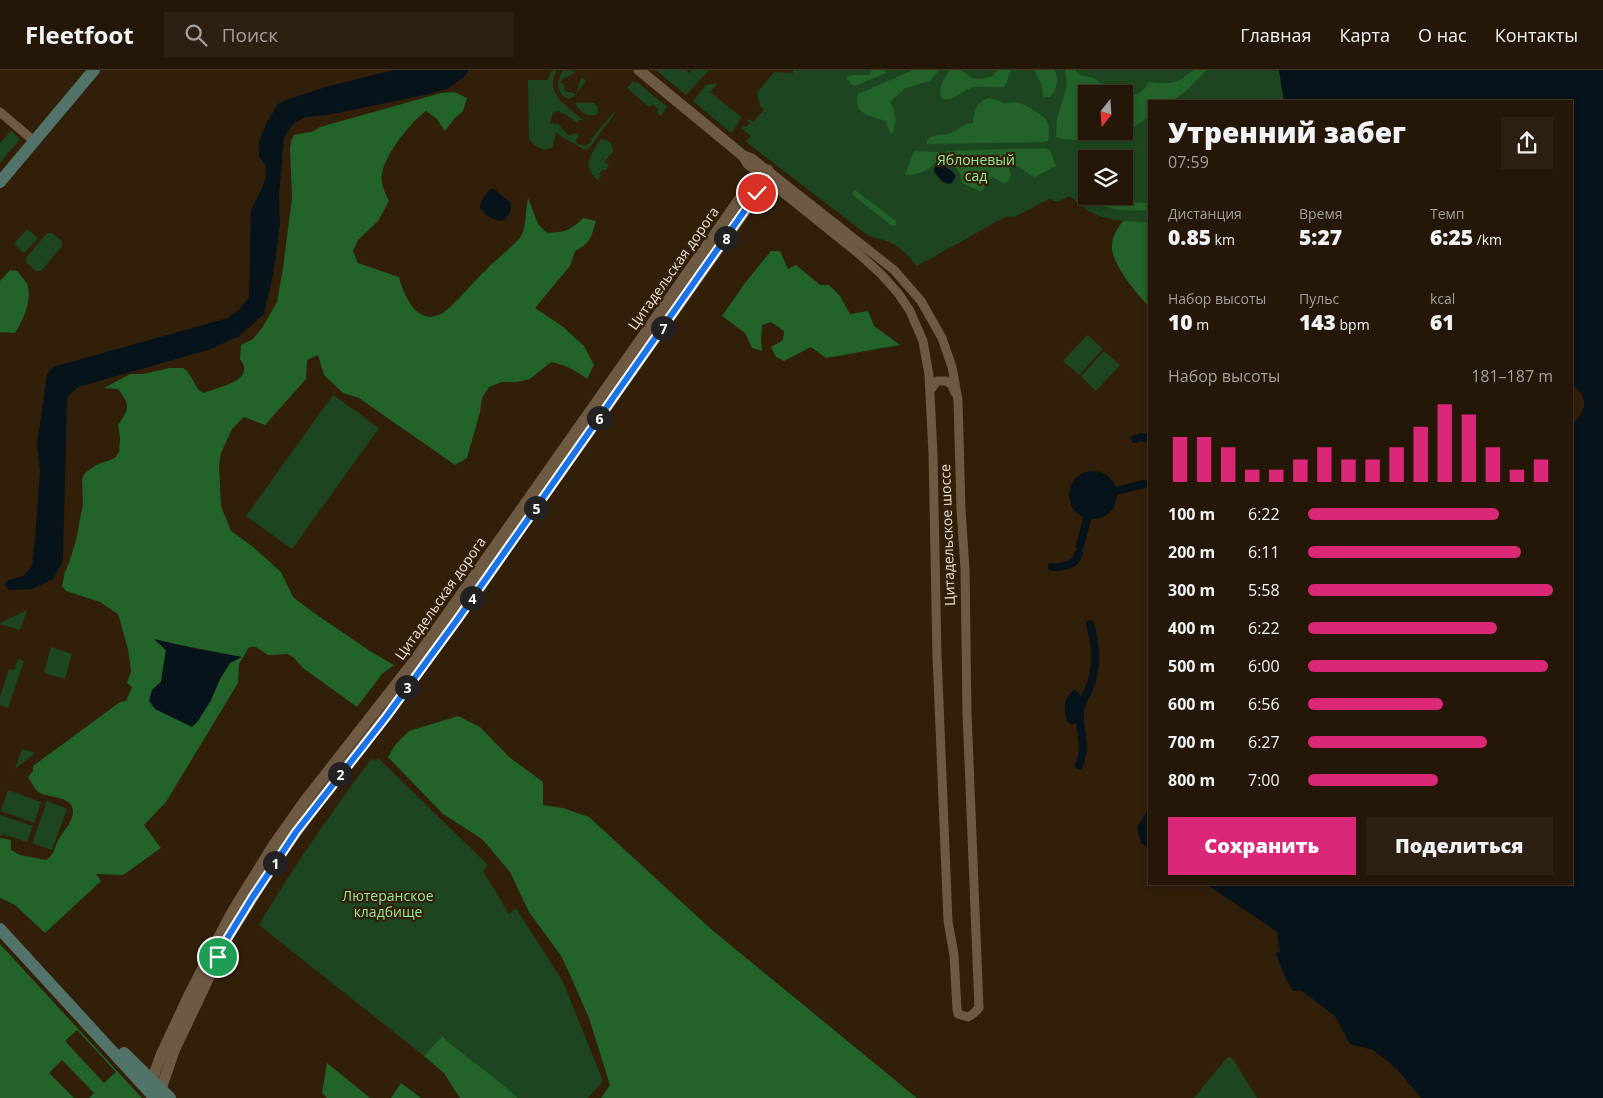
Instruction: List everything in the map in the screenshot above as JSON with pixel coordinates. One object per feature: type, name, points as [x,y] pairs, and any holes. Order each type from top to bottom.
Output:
[{"type":"main road","points":[[0,182],[94,70]]},
{"type":"main road","points":[[0,929],[62,996],[155,1090],[170,1098]]},
{"type":"main road","points":[[62,996],[133,1062],[155,1090]]},
{"type":"street","name":"Цитадельское шоссе","points":[[639,70],[741,154],[747,164],[764,174],[883,261],[922,301],[942,338],[956,382],[958,400],[960,510],[965,569],[967,713],[979,1008],[968,1017],[958,1014],[956,1009],[954,955],[948,921],[937,655],[930,391],[928,362],[923,341],[910,311],[898,293],[881,274],[764,174]]},
{"type":"street","points":[[0,112],[34,141]]},
{"type":"street","name":"Цитадельская дорога","points":[[155,1090],[162,1055],[224,927],[273,846],[298,810],[418,655],[764,174]]},
{"type":"street","name":"Цитадельская дорога","points":[[155,1090],[225,944],[271,868],[309,814],[386,717],[457,620],[764,174]]},
{"type":"street","points":[[930,391],[937,380],[946,381],[952,385],[958,400]]},
{"type":"street","points":[[133,1062],[148,1064],[162,1055]]},
{"type":"green space","points":[[552,70],[557,70],[553,78],[555,92],[564,104],[583,120],[579,120],[577,123],[558,111],[553,113],[550,123],[558,124],[569,136],[576,133],[579,134],[576,141],[578,144],[586,146],[591,142],[591,139],[615,113],[590,147],[585,150],[556,132],[553,147],[544,150],[534,145],[529,139],[528,80],[547,80]]},
{"type":"green space","points":[[564,70],[576,71],[560,82],[564,85],[566,92],[575,94],[582,77],[586,81],[574,96],[569,99],[561,94],[558,86],[559,78]]},
{"type":"green space","points":[[656,70],[686,70],[689,73],[692,70],[709,70],[686,95]]},
{"type":"green space","points":[[793,70],[1279,70],[1284,100],[1148,100],[1148,222],[1106,218],[1081,205],[1133,205],[1133,150],[1078,150],[1078,203],[1070,196],[1057,202],[1049,199],[1014,217],[1007,216],[917,266],[897,246],[870,237],[746,142],[751,136],[741,128],[743,125],[746,127],[750,123],[747,121],[749,119],[753,122],[764,110],[760,106],[757,93],[774,72],[793,73]]},
{"type":"green space","points":[[872,70],[884,70],[886,73],[855,86],[846,78],[851,75],[869,75]]},
{"type":"green space","points":[[913,70],[939,70],[930,81],[905,88],[890,102],[895,113],[895,124],[891,134],[885,121],[860,110],[857,101],[858,94]]},
{"type":"green space","points":[[950,70],[961,70],[972,78],[982,79],[992,76],[998,70],[1012,70],[1004,87],[971,88],[954,98],[941,98],[941,87]]},
{"type":"green space","points":[[1034,70],[1055,70],[1057,85],[1050,97],[1043,97],[1042,85]]},
{"type":"green space","points":[[1065,70],[1075,70],[1079,75],[1094,78],[1104,85],[1078,85],[1078,140],[1056,137],[1057,118],[1067,86]]},
{"type":"green space","points":[[1194,70],[1207,70],[1174,99],[1148,100],[1148,118],[1133,127],[1133,95],[1139,93],[1149,82],[1169,83],[1177,81]]},
{"type":"green space","points":[[633,81],[637,82],[667,107],[661,116],[653,104],[649,107],[627,88]]},
{"type":"green space","points":[[716,83],[717,85],[710,92],[741,117],[731,133],[693,101],[706,85]]},
{"type":"green space","points":[[454,92],[467,98],[463,111],[445,131],[437,119],[426,111],[413,123],[393,148],[382,174],[382,184],[389,201],[378,221],[358,240],[353,251],[358,263],[399,277],[408,300],[418,313],[433,317],[450,307],[488,267],[519,239],[524,227],[528,198],[538,224],[547,233],[567,230],[583,218],[596,221],[590,239],[575,251],[570,266],[535,308],[562,326],[584,346],[594,365],[587,379],[570,368],[551,362],[530,379],[517,382],[502,382],[489,387],[482,398],[467,458],[455,465],[359,398],[343,393],[324,375],[318,355],[307,360],[306,379],[265,425],[244,417],[232,429],[221,453],[219,466],[221,506],[231,531],[252,546],[281,572],[293,597],[370,651],[394,665],[382,674],[357,707],[303,668],[288,654],[268,655],[256,647],[249,647],[239,664],[238,683],[166,802],[144,825],[161,848],[123,875],[96,874],[101,881],[45,933],[15,905],[0,898],[0,838],[11,840],[11,850],[20,855],[46,860],[50,857],[59,837],[72,818],[73,809],[71,804],[66,801],[42,794],[37,790],[28,777],[33,771],[33,766],[120,702],[126,701],[132,687],[127,683],[131,671],[128,649],[118,614],[100,602],[66,591],[62,586],[76,540],[83,504],[82,479],[85,473],[96,465],[115,458],[119,452],[120,438],[118,425],[127,407],[125,399],[118,389],[104,388],[130,374],[143,374],[169,368],[183,368],[203,393],[239,378],[243,373],[244,367],[240,359],[241,345],[253,339],[262,328],[277,302],[292,198],[290,148],[294,135],[314,131],[320,127],[441,93]],"holes":[[[155,640],[241,657],[230,663],[220,679],[210,702],[152,690],[161,682],[166,650]]]},
{"type":"green space","points":[[989,98],[1006,104],[1017,102],[1041,115],[1048,123],[1048,141],[927,144],[927,140],[932,136],[951,133],[973,123],[976,108],[981,102]]},
{"type":"green space","points":[[575,103],[594,103],[598,107],[597,114],[587,115]]},
{"type":"green space","points":[[11,131],[20,139],[0,163],[0,143]]},
{"type":"green space","points":[[601,139],[610,142],[613,152],[604,162],[609,165],[605,171],[603,169],[599,174],[601,176],[598,180],[590,170],[589,160]]},
{"type":"green space","name":"Яблоневый сад","points":[[1045,148],[1050,150],[1056,166],[1035,177],[1018,166],[1012,165],[1009,169],[1011,175],[1009,181],[1004,183],[992,177],[986,181],[983,190],[980,191],[962,183],[960,173],[944,155],[946,151]]},
{"type":"green space","points":[[914,151],[939,152],[940,154],[934,164],[926,170],[916,174],[905,175]]},
{"type":"green space","points":[[855,190],[896,221],[896,225],[892,226],[854,196],[852,193]]},
{"type":"green space","points":[[1148,203],[1148,211],[1120,210],[1102,205]]},
{"type":"green space","points":[[1123,221],[1148,222],[1148,305],[1120,270],[1116,261],[1112,246],[1117,230]]},
{"type":"green space","points":[[27,229],[38,238],[24,253],[14,244]]},
{"type":"green space","points":[[47,233],[52,233],[62,241],[62,246],[41,271],[36,271],[26,262],[26,258]]},
{"type":"green space","points":[[771,251],[780,251],[788,269],[796,265],[820,285],[829,285],[840,296],[850,314],[868,311],[874,326],[900,345],[826,358],[811,347],[784,361],[776,357],[771,347],[783,340],[784,331],[771,322],[762,325],[762,351],[752,348],[745,333],[722,316]]},
{"type":"green space","points":[[10,270],[17,271],[26,282],[29,290],[26,310],[15,333],[0,332],[0,281]]},
{"type":"green space","points":[[1087,335],[1103,349],[1079,375],[1063,361]]},
{"type":"green space","points":[[1104,351],[1120,365],[1096,391],[1081,376]]},
{"type":"green space","points":[[333,395],[379,428],[292,549],[246,516]]},
{"type":"green space","points":[[27,610],[20,630],[0,624],[0,623]]},
{"type":"green space","points":[[51,647],[72,654],[65,679],[44,673]]},
{"type":"green space","points":[[18,659],[24,661],[8,708],[0,705],[0,697],[9,669],[14,670]]},
{"type":"green space","points":[[458,716],[480,727],[509,757],[543,782],[543,805],[563,808],[589,817],[712,930],[917,1098],[601,1098],[610,1085],[589,1018],[562,957],[529,912],[510,872],[482,839],[443,814],[388,757],[395,745],[409,731]]},
{"type":"green space","points":[[22,749],[35,753],[15,769]]},
{"type":"green space","name":"Лютеранское кладбище","points":[[378,758],[488,865],[483,871],[509,914],[516,908],[563,982],[603,1081],[588,1098],[518,1098],[442,1036],[424,1056],[259,925],[299,861],[341,800],[371,759],[376,761]]},
{"type":"green space","points":[[8,790],[41,802],[34,823],[1,811]]},
{"type":"green space","points":[[47,801],[67,809],[52,850],[32,843]]},
{"type":"green space","points":[[0,815],[33,826],[27,842],[3,834],[2,836],[0,835]]},
{"type":"green space","points":[[0,944],[142,1098],[89,1098],[94,1093],[62,1060],[49,1073],[74,1098],[0,1098]],"holes":[[[77,1030],[116,1072],[104,1083],[65,1041]]]},
{"type":"green space","points":[[442,1036],[518,1098],[460,1098],[444,1073],[424,1056]]},
{"type":"green space","points":[[1229,1057],[1233,1059],[1257,1098],[1194,1098],[1226,1059]]},
{"type":"green space","points":[[327,1063],[370,1098],[327,1098],[322,1093]]},
{"type":"green space","points":[[401,1083],[421,1098],[391,1098]]},
{"type":"shaded area","points":[[394,70],[468,70],[467,74],[449,88],[429,94],[328,115],[306,117],[294,123],[284,137],[279,196],[280,223],[273,275],[264,314],[239,336],[211,349],[78,387],[67,397],[63,561],[53,579],[32,589],[9,590],[4,584],[7,581],[23,576],[32,566],[40,471],[37,445],[47,375],[53,367],[228,318],[240,309],[249,297],[251,210],[263,186],[266,175],[265,164],[259,157],[259,141],[266,124],[278,104],[329,86]]},
{"type":"shaded area","points":[[1279,70],[1603,70],[1603,1098],[1421,1098],[1397,1069],[1373,1050],[1350,1044],[1335,1016],[1302,991],[1293,991],[1276,954],[1280,951],[1277,932],[1207,885],[1573,885],[1573,424],[1581,414],[1584,399],[1573,385],[1573,100],[1284,100]]},
{"type":"shaded area","points":[[942,164],[956,176],[952,183],[945,183],[935,173],[934,169],[937,165]]},
{"type":"shaded area","points":[[490,189],[494,189],[511,203],[508,216],[504,220],[495,220],[489,217],[480,208],[481,201]]},
{"type":"shaded area","points":[[1093,471],[1102,473],[1110,478],[1115,486],[1117,495],[1115,504],[1110,512],[1102,517],[1093,519],[1084,517],[1076,512],[1071,504],[1069,495],[1071,486],[1076,478],[1084,473]]},
{"type":"shaded area","points":[[154,639],[242,657],[230,663],[220,679],[210,702],[192,727],[155,709],[149,701],[152,690],[161,682],[166,650]]},
{"type":"shaded area","points":[[1074,690],[1082,697],[1083,708],[1080,719],[1071,725],[1067,721],[1065,708],[1068,696]]},
{"type":"shaded area","points":[[1148,810],[1148,847],[1141,843],[1137,827]]},
{"type":"waterway","points":[[1135,439],[1141,437],[1148,439]]},
{"type":"waterway","points":[[1116,491],[1144,484]]},
{"type":"waterway","points":[[1080,546],[1087,519]]},
{"type":"waterway","points":[[1052,567],[1065,566],[1072,563],[1079,553]]},
{"type":"waterway","points":[[1079,765],[1083,750],[1080,722],[1081,707],[1093,678],[1095,663],[1095,647],[1090,624]]},
{"type":"route","points":[[218,957],[252,898],[296,832],[386,717],[457,620],[757,193]]}]
